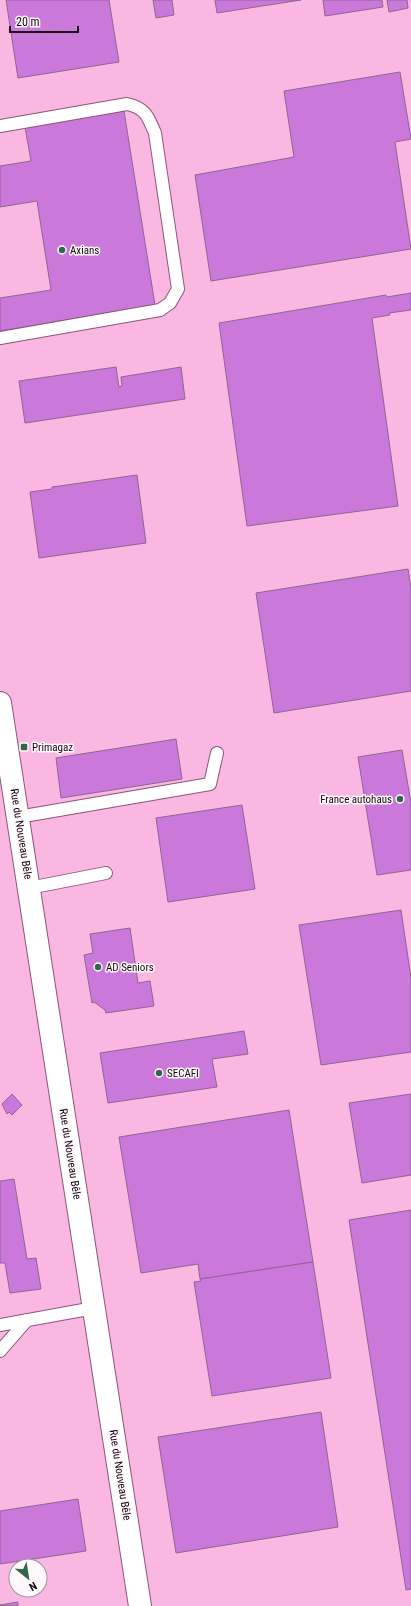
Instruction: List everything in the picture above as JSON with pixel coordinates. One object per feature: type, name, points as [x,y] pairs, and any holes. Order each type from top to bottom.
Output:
[{"type":"street","name":"Rue du Nouveau Bêle","points":[[0,703],[140,1606]]},
{"type":"lane","points":[[0,126],[127,104],[137,106],[146,115],[155,133],[178,289],[170,304],[160,310],[0,338]]},
{"type":"lane","points":[[18,817],[210,784],[217,753]]},
{"type":"lane","points":[[29,888],[106,874]]},
{"type":"lane","points":[[0,1325],[94,1308]]},
{"type":"lane","points":[[0,1351],[27,1320]]},
{"type":"shaded area","points":[[0,0],[411,0],[411,1606],[0,1606]]},
{"type":"building","points":[[6,0],[109,0],[119,62],[18,78]]},
{"type":"building","points":[[153,0],[172,0],[174,15],[156,18]]},
{"type":"building","points":[[215,0],[301,0],[217,13]]},
{"type":"building","points":[[323,0],[382,0],[383,7],[325,16]]},
{"type":"building","points":[[387,0],[407,0],[408,8],[389,12]]},
{"type":"building","points":[[400,72],[411,139],[395,142],[411,249],[211,281],[195,175],[294,157],[284,91]]},
{"type":"building","points":[[124,111],[155,305],[0,331],[0,298],[51,290],[37,201],[0,207],[0,166],[31,161],[25,127]]},
{"type":"building","points":[[411,293],[411,310],[389,313],[390,315],[372,318],[398,506],[247,526],[219,323],[386,295],[387,297]]},
{"type":"building","points":[[116,367],[119,387],[122,386],[121,377],[181,367],[185,399],[25,423],[19,381]]},
{"type":"building","points":[[137,475],[146,543],[39,558],[30,492],[52,489],[52,487]]},
{"type":"building","points":[[408,569],[411,588],[411,691],[274,713],[256,593]]},
{"type":"building","points":[[176,739],[182,779],[61,798],[56,758]]},
{"type":"building","points":[[402,750],[411,803],[411,870],[377,875],[358,757]]},
{"type":"building","points":[[242,805],[255,889],[168,902],[156,818]]},
{"type":"building","points":[[401,910],[411,978],[411,1052],[321,1065],[299,925]]},
{"type":"building","points":[[130,928],[138,983],[150,981],[154,1006],[106,1013],[105,1010],[94,1002],[92,1003],[84,955],[93,953],[90,934]]},
{"type":"building","name":"SECAFI","points":[[244,1031],[248,1054],[212,1059],[217,1087],[108,1103],[100,1053]]},
{"type":"building","points":[[12,1094],[22,1105],[12,1115],[9,1112],[7,1114],[2,1104]]},
{"type":"building","points":[[411,1094],[411,1175],[362,1183],[349,1103]]},
{"type":"building","points":[[289,1110],[313,1262],[200,1279],[198,1264],[141,1273],[119,1137]]},
{"type":"building","points":[[14,1179],[27,1259],[36,1258],[41,1289],[10,1293],[5,1263],[0,1263],[0,1181]]},
{"type":"building","points":[[411,1210],[411,1589],[406,1590],[349,1220]]},
{"type":"building","points":[[313,1262],[331,1378],[212,1396],[194,1282],[201,1281],[200,1279]]},
{"type":"building","points":[[321,1412],[338,1527],[176,1553],[158,1437]]},
{"type":"building","points":[[78,1499],[86,1551],[40,1558],[8,1558],[8,1563],[0,1564],[0,1511]]},
{"type":"building","points":[[18,1602],[18,1606],[0,1606],[0,1605]]},
{"type":"place","name":"Axians","points":[[62,250]]},
{"type":"place","name":"Primagaz","points":[[24,747]]},
{"type":"place","name":"France autohaus","points":[[400,799]]},
{"type":"place","name":"AD Seniors","points":[[98,967]]},
{"type":"place","name":"SECAFI","points":[[159,1073]]}]
